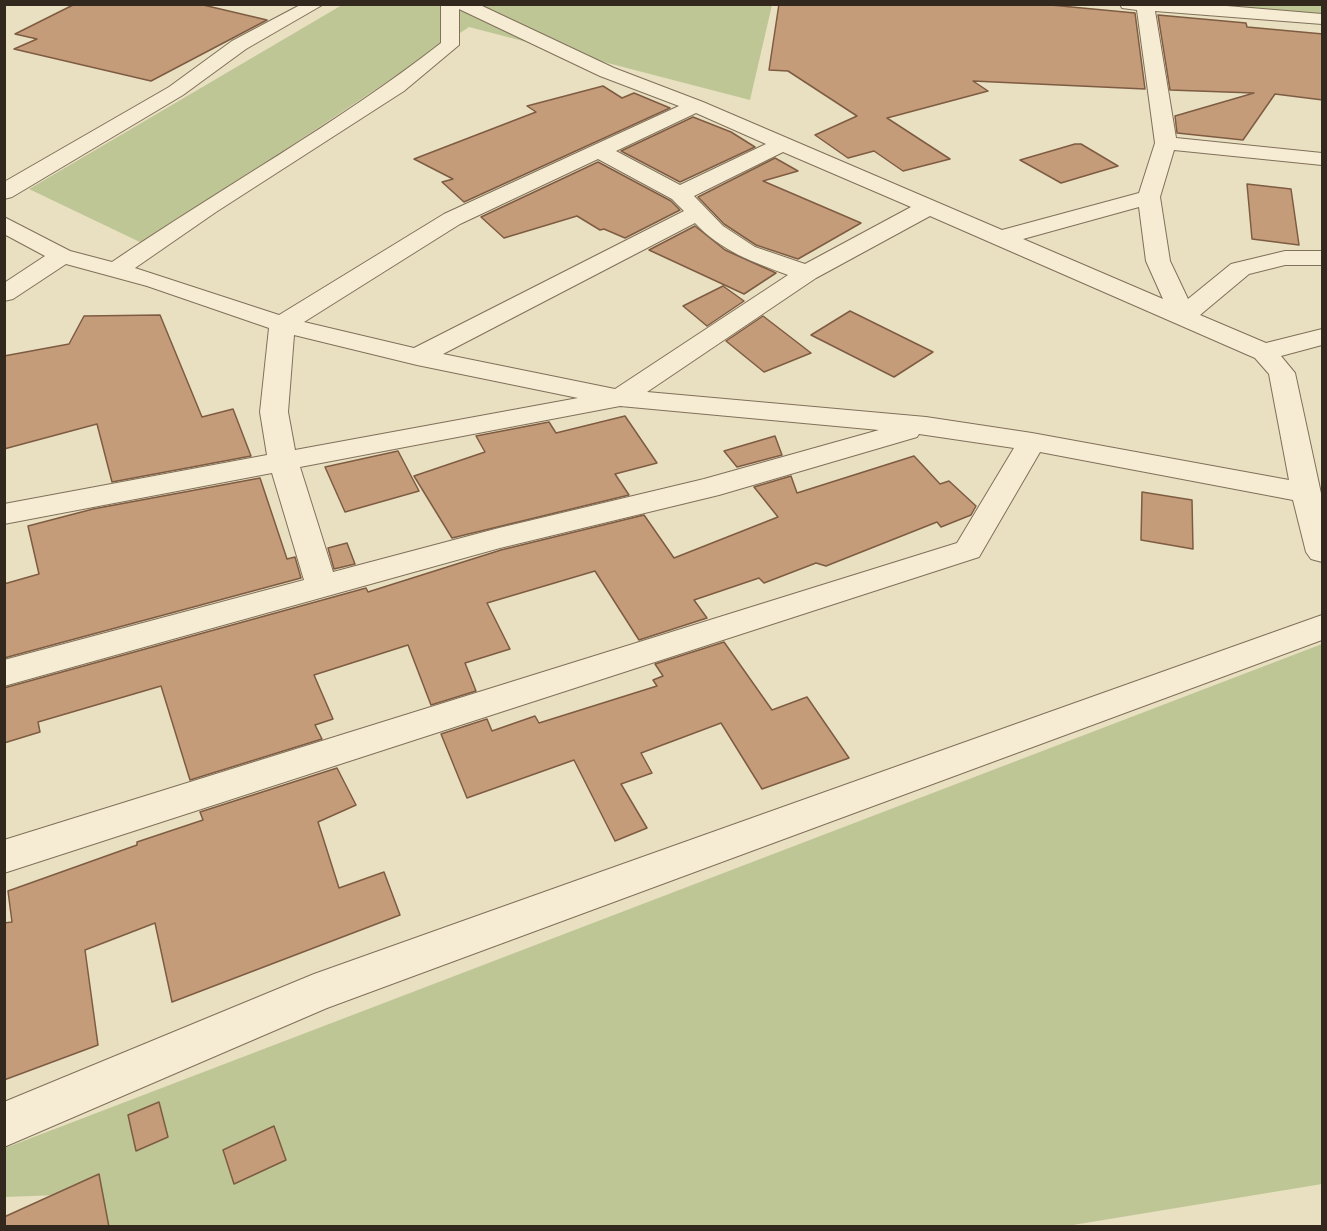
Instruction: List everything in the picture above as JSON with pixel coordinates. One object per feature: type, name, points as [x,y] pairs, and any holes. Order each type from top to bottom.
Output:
[{"type":"street","points":[[4,192],[176,91],[239,45],[316,4]]},
{"type":"street","points":[[116,270],[208,207],[397,87],[450,45],[450,4]]},
{"type":"street","points":[[463,4],[607,72],[696,106],[1264,352],[1282,373],[1306,493],[1323,552]]},
{"type":"street","points":[[1128,4],[1323,19]]},
{"type":"street","points":[[1145,5],[1166,143],[1149,197],[1158,261],[1183,316]]},
{"type":"street","points":[[282,324],[453,219],[696,106]]},
{"type":"street","points":[[1166,143],[1323,159]]},
{"type":"street","points":[[680,194],[782,144]]},
{"type":"street","points":[[599,151],[680,194],[715,231],[747,252],[807,273]]},
{"type":"street","points":[[1000,238],[1149,197]]},
{"type":"street","points":[[4,514],[620,398],[807,273],[929,207]]},
{"type":"street","points":[[417,357],[698,213]]},
{"type":"street","points":[[4,224],[62,256],[116,270],[282,324],[417,357],[620,398],[926,426],[1032,442],[1306,493]]},
{"type":"street","points":[[4,294],[62,256]]},
{"type":"street","points":[[1183,316],[1240,269],[1285,258],[1323,258]]},
{"type":"street","points":[[282,324],[274,412],[283,461],[322,587]]},
{"type":"street","points":[[1264,352],[1323,337]]},
{"type":"street","points":[[4,673],[499,538],[708,488],[926,426]]},
{"type":"street","points":[[4,857],[968,550],[1032,442]]},
{"type":"street","points":[[4,1125],[314,993],[1323,627]]},
{"type":"green space","points":[[342,5],[772,5],[750,100],[469,27],[144,244],[29,189]]},
{"type":"green space","points":[[1201,5],[1322,5],[1322,15]]},
{"type":"green space","points":[[1322,644],[1322,1184],[1067,1226],[65,1226],[59,1195],[5,1197],[5,1148]]},
{"type":"building","points":[[75,4],[199,4],[267,20],[151,81],[14,49],[37,39],[15,34]]},
{"type":"building","points":[[779,4],[1040,4],[1135,13],[1145,89],[973,81],[988,91],[887,118],[950,159],[903,171],[874,151],[848,158],[815,135],[857,116],[788,71],[769,70]]},
{"type":"building","points":[[1158,15],[1246,23],[1247,27],[1323,34],[1323,100],[1275,94],[1243,140],[1177,133],[1175,116],[1254,93],[1170,90]]},
{"type":"building","points":[[603,86],[622,98],[634,93],[670,108],[464,202],[442,182],[453,179],[414,159],[536,112],[527,106]]},
{"type":"building","points":[[693,117],[731,132],[755,147],[680,182],[621,151]]},
{"type":"building","points":[[1081,144],[1118,166],[1061,183],[1020,160]]},
{"type":"building","points":[[775,158],[798,171],[763,181],[861,223],[798,259],[756,245],[724,224],[698,197]]},
{"type":"building","points":[[598,162],[671,201],[680,210],[625,238],[604,229],[600,230],[577,216],[504,238],[481,217]]},
{"type":"building","points":[[1247,184],[1291,189],[1299,245],[1252,239]]},
{"type":"building","points":[[695,226],[725,250],[776,273],[744,294],[649,250]]},
{"type":"building","points":[[723,286],[744,301],[707,326],[683,306]]},
{"type":"building","points":[[850,311],[933,352],[894,377],[811,335]]},
{"type":"building","points":[[160,315],[202,417],[233,409],[251,456],[112,482],[97,424],[4,449],[4,356],[69,344],[84,316]]},
{"type":"building","points":[[763,316],[811,353],[764,372],[726,341]]},
{"type":"building","points":[[625,416],[657,463],[615,474],[629,495],[452,538],[414,476],[485,452],[476,436],[549,422],[556,433]]},
{"type":"building","points":[[775,436],[782,455],[737,467],[724,451]]},
{"type":"building","points":[[398,451],[419,491],[345,512],[325,467]]},
{"type":"building","points":[[914,456],[940,484],[949,481],[976,506],[971,515],[941,527],[937,522],[826,566],[816,563],[764,583],[759,578],[694,600],[707,618],[639,640],[595,571],[487,603],[510,649],[465,663],[476,691],[431,705],[408,645],[314,675],[333,719],[315,725],[322,739],[190,780],[161,686],[38,722],[40,732],[4,743],[4,688],[366,588],[368,592],[501,550],[644,515],[674,558],[778,517],[754,487],[791,476],[797,493]]},
{"type":"building","points":[[260,478],[287,559],[295,557],[301,578],[4,658],[4,584],[39,574],[28,526],[93,509]]},
{"type":"building","points":[[1142,492],[1192,500],[1193,549],[1141,540]]},
{"type":"building","points":[[347,543],[355,564],[334,569],[328,548]]},
{"type":"building","points":[[724,642],[772,710],[807,697],[849,758],[762,789],[721,723],[641,753],[652,773],[621,784],[647,828],[615,841],[574,760],[467,798],[441,734],[487,719],[492,731],[535,716],[539,723],[657,686],[653,680],[663,676],[655,664]]},
{"type":"building","points":[[337,768],[356,805],[318,822],[339,888],[384,872],[400,915],[172,1002],[155,923],[85,950],[98,1045],[4,1080],[4,923],[12,922],[8,891],[137,845],[137,842],[203,820],[200,812]]},
{"type":"building","points":[[159,1102],[168,1137],[136,1151],[128,1115]]},
{"type":"building","points":[[274,1126],[286,1160],[234,1184],[223,1150]]},
{"type":"building","points":[[99,1174],[109,1227],[4,1227],[4,1217]]}]
